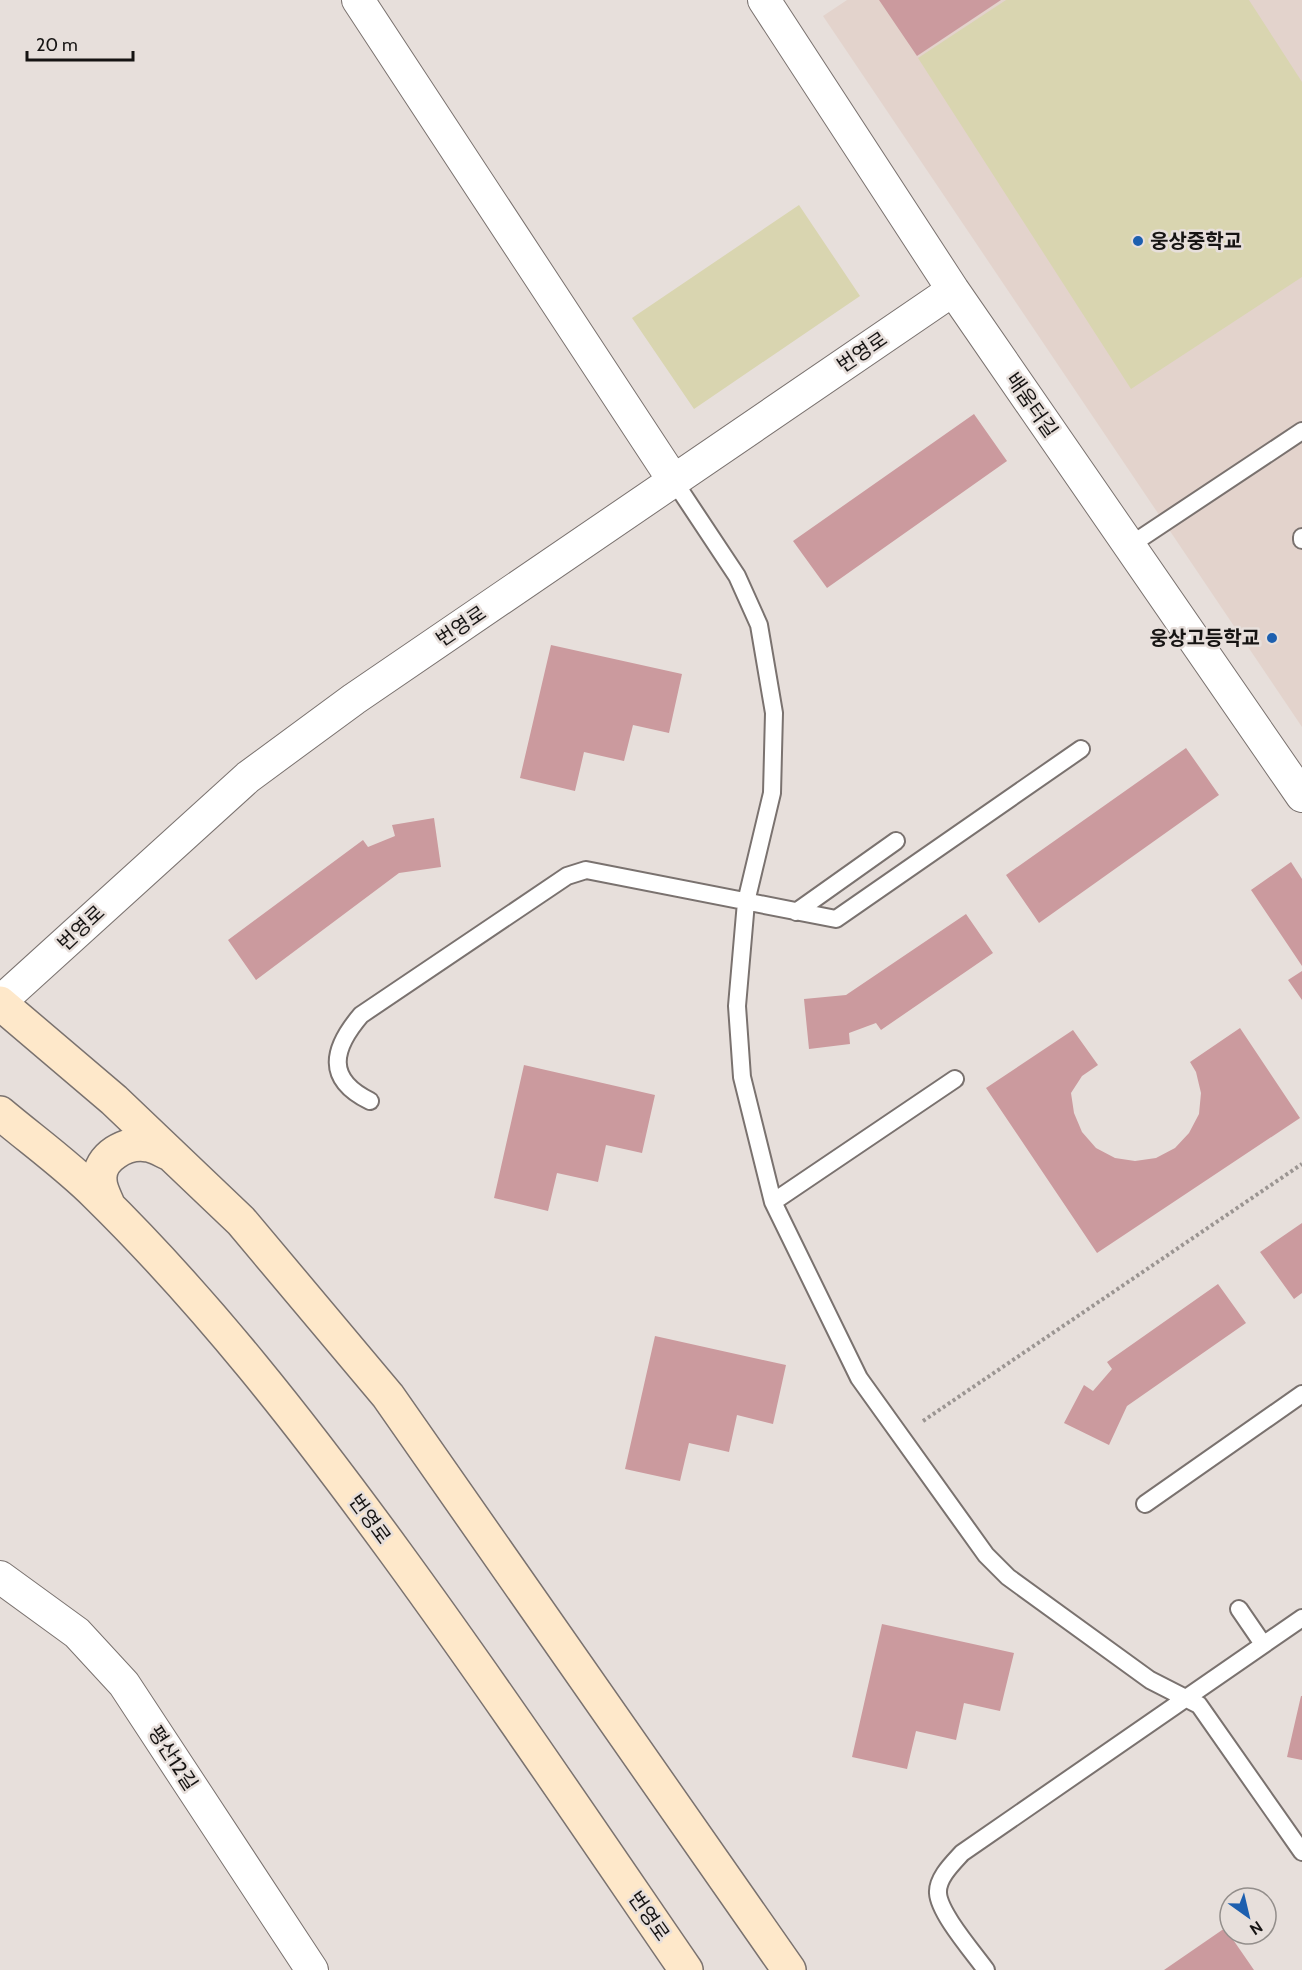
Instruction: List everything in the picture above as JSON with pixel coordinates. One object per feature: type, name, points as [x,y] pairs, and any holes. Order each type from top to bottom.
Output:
[{"type":"main road","points":[[0,1003],[114,1100],[241,1221],[388,1396],[789,1970]]},
{"type":"main road","name":"번영로","points":[[0,1113],[109,1207],[249,1359],[322,1453],[440,1615],[686,1970]]},
{"type":"main road","points":[[109,1207],[99,1180],[101,1167],[112,1154],[137,1145],[148,1145],[170,1154]]},
{"type":"street","points":[[358,0],[674,481]]},
{"type":"street","name":"배움터길","points":[[772,3],[952,290],[1302,796]]},
{"type":"street","name":"번영로","points":[[0,1003],[248,777],[354,699],[952,290]]},
{"type":"street","name":"평산12길","points":[[0,1577],[77,1633],[124,1684],[312,1970]]},
{"type":"lane","points":[[1129,546],[1302,430]]},
{"type":"lane","points":[[674,481],[737,576],[759,625],[774,713],[772,793],[746,902],[737,1006],[742,1077],[773,1202],[859,1378],[986,1555],[1008,1578],[1150,1680],[1199,1705],[1302,1852]]},
{"type":"lane","points":[[370,1101],[352,1092],[342,1081],[338,1065],[340,1047],[349,1029],[361,1015],[567,876],[586,870],[836,919],[1081,749]]},
{"type":"lane","points":[[796,912],[896,841]]},
{"type":"lane","points":[[773,1202],[956,1079]]},
{"type":"lane","points":[[1145,1504],[1302,1394]]},
{"type":"lane","points":[[1239,1609],[1263,1644]]},
{"type":"lane","points":[[986,1970],[944,1908],[938,1892],[944,1874],[962,1853],[1184,1697],[1302,1618]]},
{"type":"path","points":[[900,1437],[1302,1164]]},
{"type":"shaded area","name":"웅상중학교","points":[[847,0],[1302,0],[1302,727],[823,16]]},
{"type":"shaded area","name":"웅상중학교","points":[[1006,0],[1249,0],[1302,82],[1302,277],[1131,389],[918,58]]},
{"type":"shaded area","points":[[799,205],[860,296],[694,409],[632,318]]},
{"type":"building","points":[[879,0],[1001,0],[917,56]]},
{"type":"building","points":[[974,414],[1007,461],[827,588],[793,541]]},
{"type":"building","points":[[551,645],[682,674],[669,733],[633,725],[624,761],[584,752],[575,791],[520,778]]},
{"type":"building","points":[[1186,748],[1219,795],[1039,923],[1006,875]]},
{"type":"building","points":[[434,818],[441,867],[399,873],[256,980],[228,940],[363,840],[368,847],[395,836],[392,825]]},
{"type":"building","points":[[1291,862],[1302,879],[1302,966],[1251,890]]},
{"type":"building","points":[[966,914],[993,953],[881,1030],[876,1023],[849,1033],[850,1044],[809,1049],[804,999],[846,995]]},
{"type":"building","points":[[1302,971],[1302,1000],[1288,980]]},
{"type":"building","points":[[1240,1028],[1300,1118],[1097,1253],[986,1088],[1073,1030],[1098,1065],[1082,1076],[1071,1093],[1074,1113],[1082,1132],[1096,1148],[1115,1158],[1135,1161],[1156,1158],[1175,1148],[1189,1133],[1199,1114],[1201,1093],[1196,1072],[1190,1062]]},
{"type":"building","points":[[524,1065],[655,1095],[642,1153],[606,1145],[598,1182],[557,1173],[548,1211],[494,1198]]},
{"type":"building","points":[[1302,1223],[1302,1293],[1294,1299],[1260,1252]]},
{"type":"building","points":[[1218,1284],[1246,1323],[1127,1406],[1109,1445],[1064,1423],[1084,1385],[1093,1391],[1112,1369],[1107,1362]]},
{"type":"building","points":[[655,1336],[786,1365],[773,1424],[737,1415],[729,1452],[689,1443],[680,1481],[625,1469]]},
{"type":"building","points":[[882,1624],[1014,1653],[1000,1711],[964,1703],[956,1740],[916,1731],[907,1769],[852,1757]]},
{"type":"building","points":[[1302,1696],[1302,1760],[1287,1757]]},
{"type":"building","points":[[1218,1933],[1218,1946],[1237,1946],[1254,1970],[1164,1970]]},
{"type":"place","name":"웅상중학교","points":[[1138,241]]},
{"type":"place","name":"웅상고등학교","points":[[1272,638]]}]
